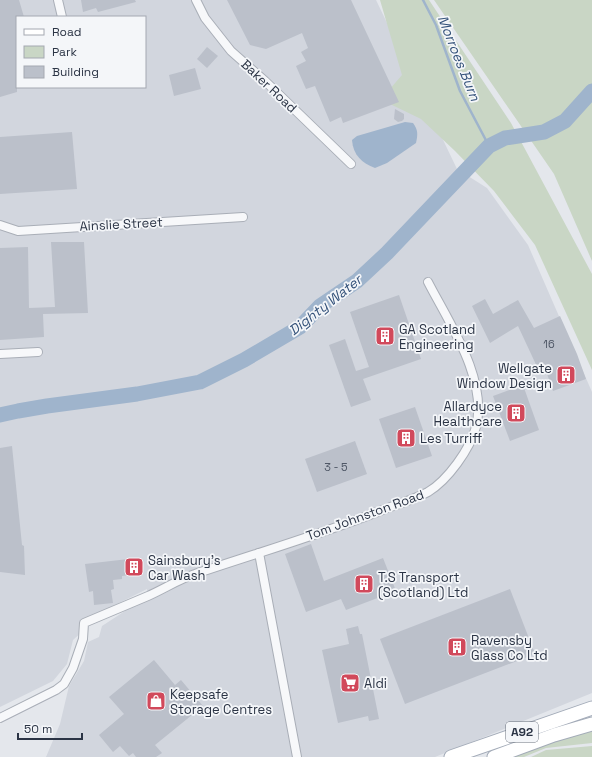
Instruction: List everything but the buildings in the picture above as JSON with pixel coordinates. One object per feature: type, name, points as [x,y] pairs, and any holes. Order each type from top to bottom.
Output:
[{"type":"main road","name":"A92","points":[[451,757],[592,708]]},
{"type":"main road","name":"A92","points":[[494,757],[554,735],[592,724]]},
{"type":"street","points":[[58,0],[62,16]]},
{"type":"street","name":"Baker Road","points":[[196,0],[205,18],[231,51],[265,81],[352,164]]},
{"type":"street","name":"Ainslie Street","points":[[0,225],[18,231],[243,217]]},
{"type":"street","name":"Tom Johnston Road","points":[[0,718],[56,690],[64,684],[73,668],[83,639],[84,623],[193,574],[358,520],[428,492],[454,469],[464,453],[476,427],[478,403],[475,380],[467,358],[428,282]]},
{"type":"street","points":[[0,354],[38,352]]},
{"type":"street","points":[[259,553],[297,757]]},
{"type":"shaded area","points":[[0,0],[376,0],[457,169],[487,188],[528,245],[592,392],[592,693],[435,757],[46,757],[60,724],[69,686],[84,661],[88,642],[99,637],[102,626],[148,596],[147,589],[107,609],[73,640],[67,664],[53,681],[0,707]]},
{"type":"green space","points":[[380,0],[429,0],[511,123],[592,274],[592,370],[535,245],[494,191],[421,119],[390,104],[377,104],[402,75]]},
{"type":"green space","points":[[434,0],[592,0],[592,261],[554,174]]},
{"type":"green space","points":[[592,728],[592,743],[546,748],[524,757],[506,757]]},
{"type":"green space","points":[[592,746],[592,757],[531,757],[546,750]]},
{"type":"water","points":[[405,122],[413,123],[416,128],[416,143],[387,163],[375,168],[366,164],[356,154],[352,140],[357,136]]},
{"type":"waterway","name":"Morroes Burn","points":[[423,0],[436,25],[460,91],[489,146]]},
{"type":"waterway","name":"Dighty Water","points":[[0,415],[47,406],[137,394],[200,382],[244,360],[300,327],[320,306],[357,281],[387,253],[489,146],[505,138],[544,132],[565,121],[592,91]]},
{"type":"place","name":"GA Scotland Engineering","points":[[385,336]]},
{"type":"place","name":"Wellgate Window Design","points":[[566,375]]},
{"type":"place","name":"Allardyce Healthcare","points":[[516,413]]},
{"type":"place","name":"Les Turriff","points":[[406,438]]},
{"type":"place","name":"Sainsbury's Car Wash","points":[[134,567]]},
{"type":"place","name":"T.S Transport (Scotland) Ltd","points":[[364,584]]},
{"type":"place","name":"Ravensby Glass Co Ltd","points":[[457,647]]},
{"type":"place","name":"Aldi","points":[[350,683]]},
{"type":"place","name":"Keepsafe Storage Centres","points":[[156,701]]}]
